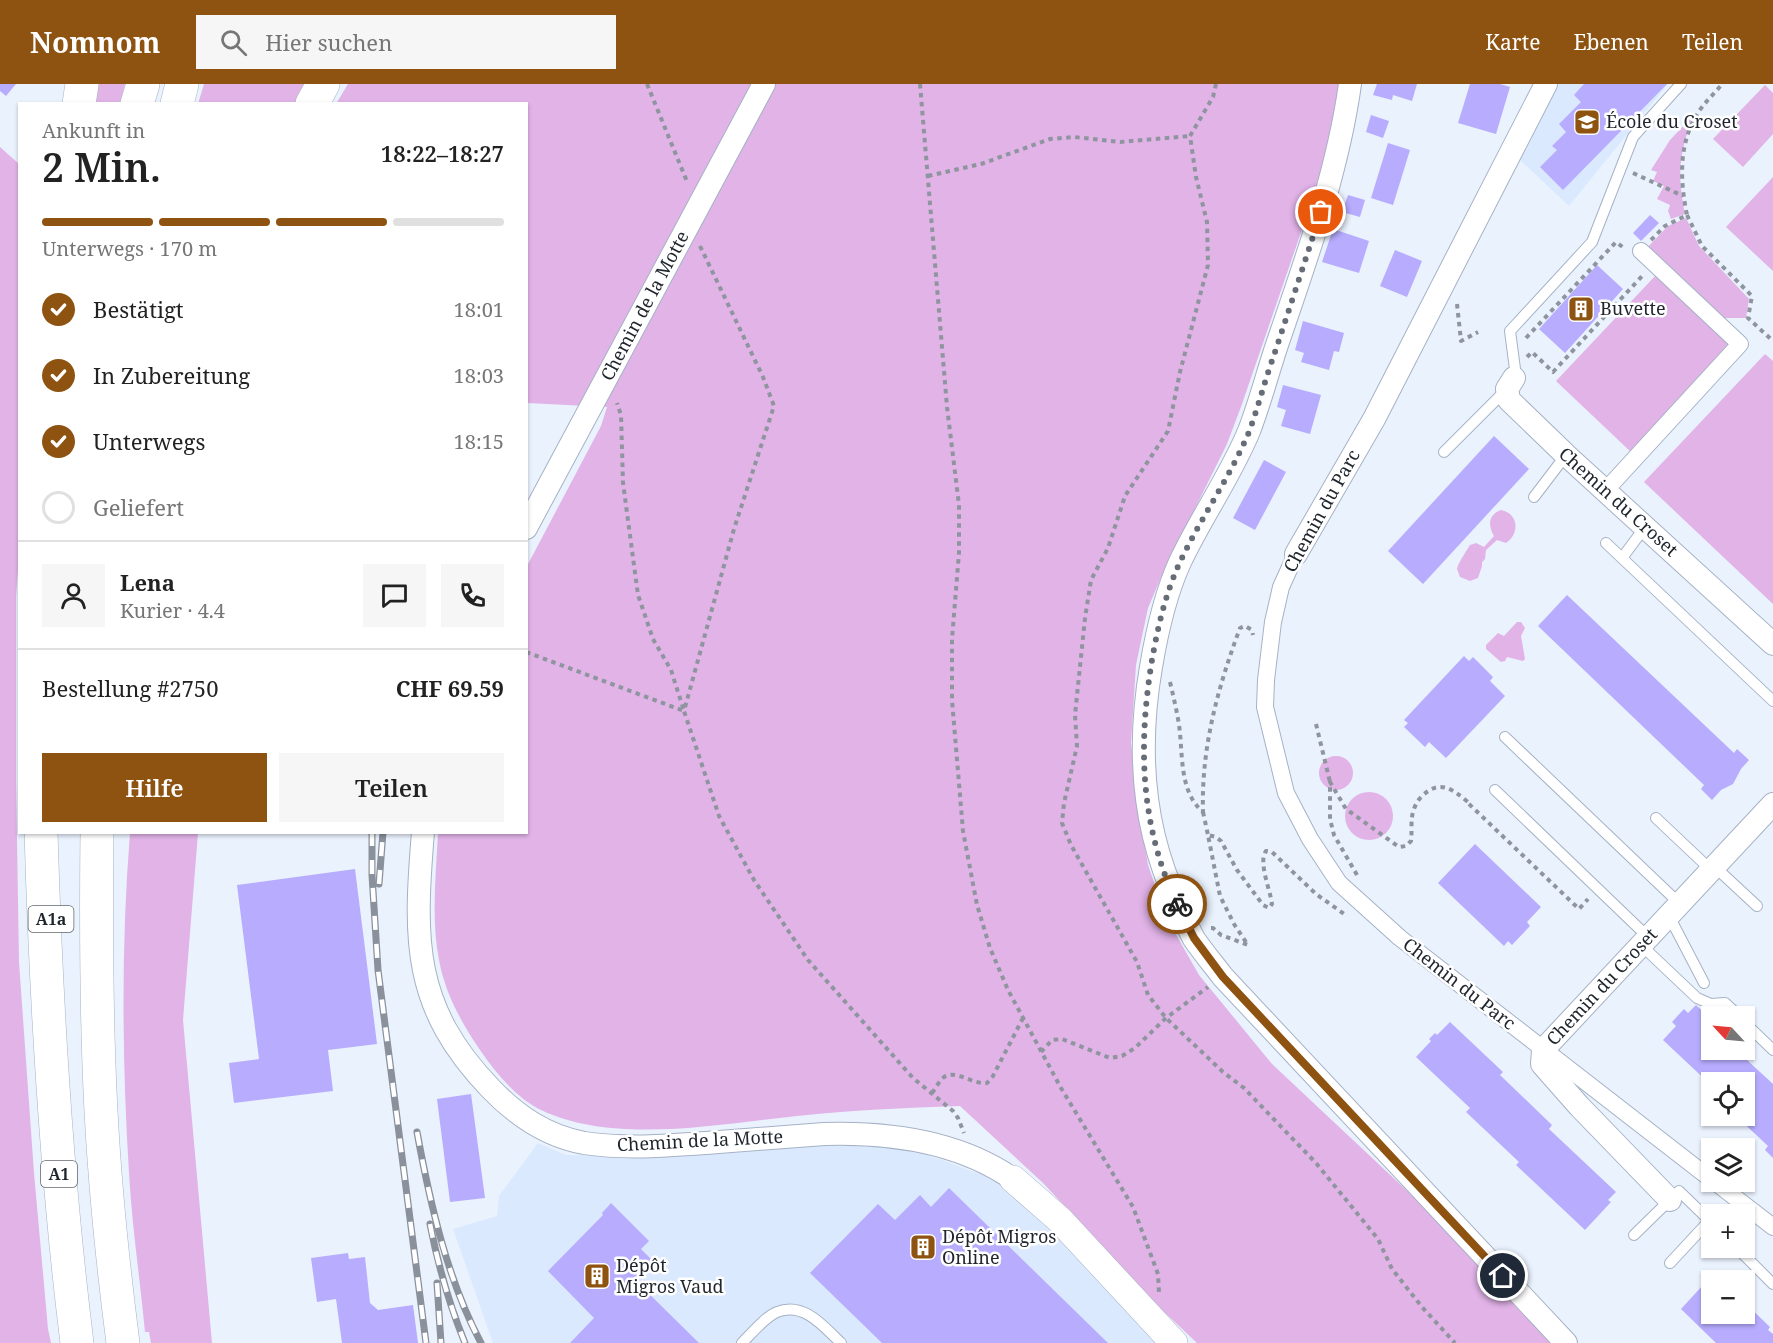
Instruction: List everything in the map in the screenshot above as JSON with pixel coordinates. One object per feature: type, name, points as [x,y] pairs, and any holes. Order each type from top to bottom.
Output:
[{"type":"highway","points":[[80,102],[82,84]]},
{"type":"highway","points":[[138,102],[143,84]]},
{"type":"highway","points":[[178,102],[182,84]]},
{"type":"highway","points":[[313,102],[323,84]]},
{"type":"highway","name":"A1","points":[[41,834],[48,1005],[62,1201],[77,1343]]},
{"type":"highway","name":"A1a","points":[[48,1005],[54,834]]},
{"type":"highway","points":[[98,839],[96,961],[101,1111],[111,1241],[123,1343]]},
{"type":"street","name":"Chemin de la Motte","points":[[528,524],[764,84]]},
{"type":"street","points":[[1350,84],[1342,134],[1321,212],[1255,416],[1229,472],[1180,561],[1166,602],[1154,653],[1144,724],[1143,758],[1151,828],[1171,890],[1194,938],[1223,977],[1566,1343]]},
{"type":"street","name":"Chemin du Parc","points":[[1546,84],[1374,419],[1296,554],[1281,587],[1273,622],[1266,680],[1266,707],[1286,793],[1310,839],[1339,883],[1400,938],[1701,1172]]},
{"type":"street","points":[[1605,491],[1740,344],[1654,263],[1633,250]]},
{"type":"street","name":"Chemin du Croset","points":[[1511,383],[1509,400],[1566,456],[1773,644]]},
{"type":"street","name":"Chemin du Croset","points":[[1670,1200],[1579,1106],[1542,1064],[1543,1050],[1773,804]]},
{"type":"street","name":"Chemin de la Motte","points":[[423,834],[419,930],[422,964],[431,1000],[447,1032],[471,1067],[506,1104],[532,1124],[564,1138],[602,1145],[656,1147],[852,1133],[903,1137],[948,1148],[972,1157],[1001,1170],[1013,1179]]},
{"type":"street","points":[[1013,1179],[1060,1221],[1174,1343]]},
{"type":"street","name":"Chemin du Parc","points":[[1727,1192],[1773,1227]]},
{"type":"lane","points":[[1444,452],[1511,383],[1515,369],[1510,331],[1592,242],[1632,137],[1681,84]]},
{"type":"lane","points":[[1534,497],[1566,456]]},
{"type":"lane","points":[[1622,558],[1645,527]]},
{"type":"lane","points":[[1606,543],[1773,701]]},
{"type":"lane","points":[[1505,737],[1675,910],[1704,983]]},
{"type":"lane","points":[[1495,790],[1645,941],[1697,998],[1711,1004],[1725,1003],[1728,1006]]},
{"type":"lane","points":[[1656,818],[1757,906]]},
{"type":"lane","points":[[1755,1033],[1773,1050]]},
{"type":"lane","points":[[1634,1236],[1679,1191],[1701,1212]]},
{"type":"lane","points":[[1670,1263],[1701,1232]]},
{"type":"lane","points":[[1747,1258],[1773,1284]]},
{"type":"lane","points":[[742,1343],[777,1312],[794,1310],[808,1313],[841,1343]]},
{"type":"path","points":[[646,84],[694,215],[774,406],[734,529],[684,711]]},
{"type":"path","points":[[920,84],[947,406],[959,505],[959,553],[952,639],[952,700],[963,831],[977,905],[990,948],[1008,990],[1061,1088],[1133,1206],[1158,1274],[1160,1308],[1155,1323]]},
{"type":"path","points":[[1216,84],[1212,97],[1190,136],[1196,177],[1207,222],[1208,265],[1180,372],[1168,431],[1125,496],[1108,548],[1090,580],[1075,716],[1077,746],[1064,803],[1062,823],[1071,845],[1137,962],[1148,995],[1166,1018],[1223,1072],[1244,1088],[1316,1163],[1378,1239],[1392,1269],[1455,1343]]},
{"type":"path","points":[[1722,84],[1697,115],[1689,133],[1681,165],[1683,196],[1687,215],[1702,246],[1752,297],[1748,318],[1773,341]]},
{"type":"path","points":[[928,176],[981,164],[1050,139],[1074,137],[1120,142],[1190,136]]},
{"type":"path","points":[[1627,170],[1683,196]]},
{"type":"path","points":[[1522,342],[1616,242],[1633,250],[1665,226],[1687,215]]},
{"type":"path","points":[[1527,347],[1553,372],[1654,263]]},
{"type":"path","points":[[1456,296],[1461,341],[1478,332]]},
{"type":"path","points":[[609,376],[621,415],[623,483],[638,595],[653,639],[671,670],[720,816],[754,880],[808,960],[913,1078],[953,1111],[958,1118],[972,1157]]},
{"type":"path","points":[[1194,938],[1205,930],[1213,928],[1221,935],[1248,945],[1220,896],[1203,812],[1202,793],[1210,724],[1226,666],[1240,628],[1245,626],[1252,630],[1254,639]]},
{"type":"path","points":[[528,653],[684,711]]},
{"type":"path","points":[[1168,672],[1179,720],[1183,767],[1189,791],[1195,805],[1203,812]]},
{"type":"path","points":[[1316,724],[1330,782],[1330,819],[1334,835],[1354,867],[1360,884],[1360,902]]},
{"type":"path","points":[[1330,782],[1346,809],[1400,847],[1406,846],[1411,841],[1412,818],[1417,801],[1429,789],[1441,786],[1454,791],[1579,909],[1592,895]]},
{"type":"path","points":[[1208,835],[1221,841],[1237,870],[1263,905],[1269,908],[1272,903],[1263,862],[1263,855],[1266,851],[1272,852],[1316,894],[1355,921]]},
{"type":"path","points":[[1041,1052],[1052,1040],[1062,1040],[1110,1058],[1122,1056],[1135,1048],[1166,1018],[1223,977]]},
{"type":"path","points":[[932,1093],[942,1079],[949,1075],[959,1075],[979,1084],[987,1083],[993,1076],[1023,1018]]},
{"type":"shaded area","points":[[95,84],[125,84],[120,102],[92,102]]},
{"type":"shaded area","points":[[204,84],[309,84],[299,102],[199,102]]},
{"type":"shaded area","points":[[348,84],[1339,84],[1329,144],[1242,404],[1227,444],[1148,608],[1136,665],[1131,743],[1148,865],[1166,917],[1199,975],[1272,1064],[1483,1262],[1556,1343],[1197,1343],[1160,1308],[1043,1183],[960,1106],[858,1111],[701,1127],[634,1129],[601,1127],[570,1121],[532,1105],[507,1084],[466,1029],[450,996],[442,972],[435,913],[438,834],[528,834],[528,564],[601,426],[607,407],[528,403],[528,102],[337,102]]},
{"type":"shaded area","name":"École du Croset","points":[[1555,84],[1668,84],[1569,206],[1520,160]]},
{"type":"shaded area","points":[[1765,85],[1773,93],[1773,134],[1743,167],[1713,139]]},
{"type":"shaded area","points":[[1693,116],[1682,153],[1680,175],[1685,214],[1671,219],[1668,211],[1670,205],[1657,199],[1664,186],[1653,181],[1657,172],[1651,170],[1670,140]]},
{"type":"shaded area","points":[[0,147],[18,163],[16,779],[19,962],[34,1173],[51,1343],[0,1343]]},
{"type":"shaded area","points":[[1773,177],[1773,271],[1726,227]]},
{"type":"shaded area","points":[[1686,218],[1699,246],[1749,299],[1746,318],[1719,318],[1646,249],[1668,226]]},
{"type":"shaded area","points":[[1657,274],[1730,345],[1632,453],[1556,381]]},
{"type":"shaded area","points":[[1765,354],[1773,361],[1773,604],[1644,482]]},
{"type":"shaded area","points":[[1501,510],[1507,512],[1514,520],[1516,525],[1513,535],[1506,543],[1497,540],[1486,550],[1478,578],[1470,581],[1460,577],[1457,569],[1465,553],[1470,545],[1476,543],[1484,547],[1494,536],[1490,521]]},
{"type":"shaded area","points":[[1517,622],[1521,622],[1525,628],[1521,636],[1525,659],[1523,661],[1507,657],[1501,662],[1486,649],[1486,645],[1498,633],[1504,636]]},
{"type":"shaded area","points":[[1336,756],[1348,761],[1353,773],[1348,785],[1336,790],[1324,785],[1319,773],[1324,761]]},
{"type":"shaded area","points":[[1369,792],[1386,799],[1393,816],[1386,833],[1369,840],[1352,833],[1345,816],[1352,799]]},
{"type":"shaded area","points":[[130,834],[198,834],[183,1020],[212,1343],[151,1343],[149,1332],[145,1332],[130,1193],[125,1088],[124,960]]},
{"type":"shaded area","points":[[538,1143],[566,1155],[692,1156],[827,1145],[899,1148],[940,1159],[992,1179],[1025,1202],[1159,1343],[493,1343],[453,1229],[497,1216],[499,1196]]},
{"type":"building","points":[[0,84],[16,84],[6,96],[0,91]]},
{"type":"building","points":[[1377,84],[1417,84],[1412,101],[1393,95],[1392,100],[1373,95]]},
{"type":"building","points":[[1470,84],[1500,84],[1510,87],[1496,134],[1458,123]]},
{"type":"building","points":[[1584,84],[1667,84],[1563,190],[1540,167],[1557,150],[1552,146],[1566,132],[1559,124],[1581,102],[1574,95]]},
{"type":"building","points":[[1371,115],[1389,121],[1383,138],[1366,132]]},
{"type":"building","points":[[1388,143],[1410,150],[1393,205],[1371,198]]},
{"type":"building","points":[[1348,195],[1365,200],[1360,217],[1342,212]]},
{"type":"building","points":[[1650,215],[1659,223],[1641,241],[1633,233]]},
{"type":"building","points":[[1333,229],[1369,241],[1359,273],[1322,262]]},
{"type":"building","points":[[1395,250],[1422,261],[1407,297],[1380,286]]},
{"type":"building","name":"Buvette","points":[[1597,265],[1623,289],[1565,353],[1539,329]]},
{"type":"building","points":[[1303,321],[1344,333],[1339,352],[1334,351],[1329,370],[1301,362],[1304,353],[1295,350]]},
{"type":"building","points":[[1283,385],[1321,395],[1310,434],[1281,426],[1286,410],[1277,407]]},
{"type":"building","points":[[1494,436],[1529,469],[1423,584],[1388,551]]},
{"type":"building","points":[[1264,460],[1286,472],[1255,530],[1233,518]]},
{"type":"building","points":[[1567,595],[1734,753],[1737,749],[1749,760],[1733,784],[1721,790],[1712,800],[1701,789],[1704,785],[1538,626]]},
{"type":"building","points":[[1464,656],[1469,661],[1473,657],[1493,677],[1490,681],[1505,696],[1446,758],[1429,742],[1425,747],[1404,727],[1408,723],[1404,720]]},
{"type":"building","points":[[1475,844],[1541,907],[1527,922],[1530,926],[1512,945],[1508,941],[1504,946],[1438,883]]},
{"type":"building","points":[[355,869],[377,1044],[328,1050],[333,1091],[234,1103],[229,1063],[259,1059],[237,885]]},
{"type":"building","points":[[1696,1005],[1701,1010],[1701,1060],[1747,1060],[1773,1084],[1773,1158],[1765,1150],[1768,1146],[1747,1126],[1755,1126],[1755,1072],[1701,1072],[1701,1076],[1663,1040],[1676,1026],[1672,1022],[1684,1009],[1688,1013]]},
{"type":"building","points":[[1450,1022],[1503,1072],[1500,1075],[1552,1125],[1549,1129],[1616,1192],[1608,1200],[1611,1202],[1585,1230],[1516,1165],[1519,1162],[1466,1112],[1470,1108],[1416,1057],[1431,1041],[1429,1039],[1435,1033],[1437,1035]]},
{"type":"building","points":[[471,1094],[485,1198],[450,1202],[437,1099]]},
{"type":"building","name":"Dépôt Migros Online","points":[[949,1188],[1108,1343],[882,1343],[810,1273],[878,1204],[895,1220],[920,1195],[931,1207]]},
{"type":"building","name":"Dépôt Migros Vaud","points":[[611,1203],[649,1241],[641,1249],[654,1262],[636,1281],[699,1343],[570,1343],[594,1318],[548,1271],[603,1215],[602,1213]]},
{"type":"building","points":[[348,1253],[349,1259],[365,1257],[370,1303],[378,1310],[413,1305],[418,1343],[342,1343],[336,1299],[317,1302],[311,1258]]},
{"type":"building","points":[[1701,1287],[1701,1324],[1755,1324],[1755,1313],[1770,1327],[1768,1330],[1773,1334],[1773,1343],[1716,1343],[1681,1309]]},
{"type":"railway","points":[[372,834],[372,875],[378,970],[426,1343]]},
{"type":"railway","points":[[379,884],[383,834]]},
{"type":"railway","points":[[417,1132],[449,1267],[481,1343]]},
{"type":"railway","points":[[430,1224],[445,1284],[465,1343]]},
{"type":"railway","points":[[437,1283],[441,1343]]},
{"type":"way so far","points":[[1177,904],[1161,863],[1151,828],[1143,758],[1148,685],[1156,641],[1180,561],[1244,443],[1255,416],[1321,212]]},
{"type":"place","name":"École du Croset","points":[[1587,122]]},
{"type":"place","name":"Buvette","points":[[1581,309]]},
{"type":"place","name":"Dépôt Migros Online","points":[[923,1247]]},
{"type":"place","name":"Dépôt Migros Vaud","points":[[597,1276]]},
{"type":"route","points":[[1177,904],[1194,938],[1223,977],[1503,1276]]}]
